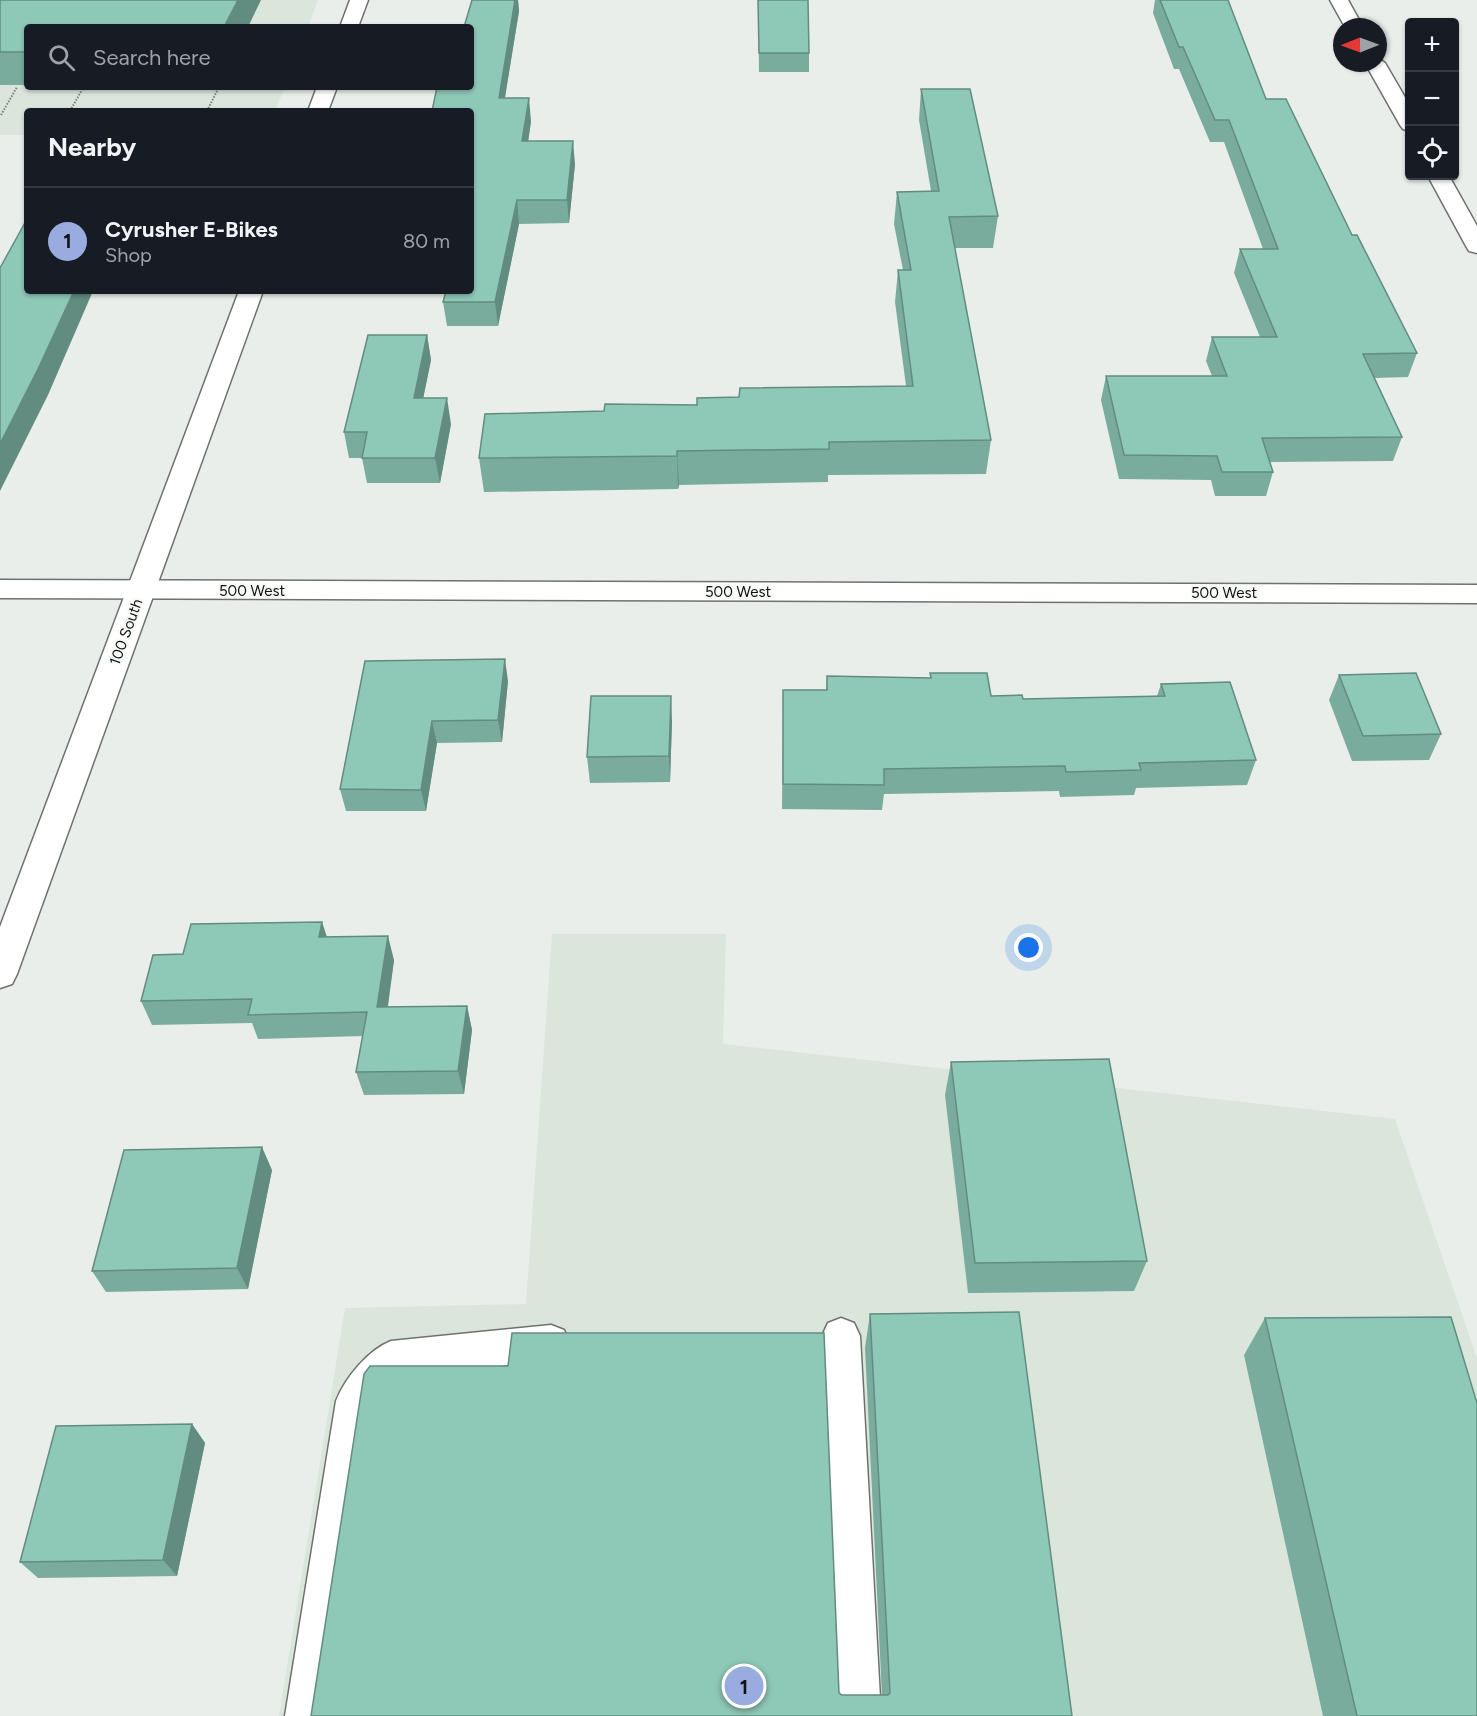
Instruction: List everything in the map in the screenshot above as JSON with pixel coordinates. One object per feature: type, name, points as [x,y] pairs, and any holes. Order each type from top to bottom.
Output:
[{"type":"street","points":[[350,24],[358,0]]},
{"type":"street","points":[[1339,0],[1349,18]]},
{"type":"street","points":[[1380,72],[1405,116]]},
{"type":"street","points":[[319,108],[326,90]]},
{"type":"street","points":[[1440,180],[1477,246]]},
{"type":"street","name":"100 South","points":[[0,974],[250,294]]},
{"type":"street","name":"500 West","points":[[0,589],[1477,594]]},
{"type":"lane","points":[[841,1336],[859,1716]]},
{"type":"lane","points":[[307,1716],[355,1401],[391,1359],[586,1340]]},
{"type":"path","points":[[1,115],[17,87]]},
{"type":"path","points":[[72,108],[81,90]]},
{"type":"path","points":[[208,108],[218,90]]},
{"type":"shaded area","points":[[0,0],[318,0],[309,24],[24,24],[24,90],[284,90],[276,108],[24,108],[24,135],[0,135]]},
{"type":"shaded area","points":[[552,934],[726,934],[723,1044],[1395,1119],[1477,1358],[1477,1716],[279,1716],[345,1308],[526,1304]]},
{"type":"building","points":[[0,0],[238,0],[226,24],[24,24],[24,52],[0,52]]},
{"type":"building","points":[[472,0],[515,0],[499,98],[529,98],[522,141],[573,141],[567,200],[517,200],[495,302],[443,302],[445,294],[474,294],[474,108],[433,108],[436,90],[474,90],[474,24],[465,24]]},
{"type":"building","points":[[758,0],[808,0],[809,53],[759,53]]},
{"type":"building","points":[[1160,0],[1228,0],[1266,99],[1286,99],[1352,235],[1357,235],[1417,353],[1363,354],[1402,437],[1262,438],[1273,472],[1222,472],[1217,456],[1124,455],[1106,376],[1227,376],[1212,337],[1277,337],[1240,249],[1278,249],[1229,120],[1215,120],[1183,47],[1179,47]]},
{"type":"building","points":[[921,89],[970,89],[998,216],[949,217],[991,440],[829,442],[829,449],[677,451],[677,456],[479,458],[485,414],[604,411],[605,404],[697,405],[697,398],[739,397],[740,388],[913,386],[898,270],[911,270],[897,192],[939,191]]},
{"type":"building","points":[[24,224],[24,294],[73,294],[0,444],[0,268]]},
{"type":"building","points":[[368,335],[427,335],[414,398],[447,398],[435,458],[362,458],[367,432],[344,432]]},
{"type":"building","points":[[505,659],[498,720],[432,721],[421,790],[340,789],[365,661]]},
{"type":"building","points":[[930,673],[987,673],[991,696],[1022,695],[1023,699],[1165,696],[1161,684],[1230,682],[1256,760],[1139,763],[1141,770],[1066,772],[1065,766],[884,769],[884,785],[783,784],[783,690],[827,690],[827,676],[931,678]]},
{"type":"building","points":[[1416,673],[1441,734],[1363,736],[1339,675]]},
{"type":"building","points":[[591,696],[671,696],[669,756],[587,757]]},
{"type":"building","points":[[322,922],[319,937],[388,936],[377,1007],[467,1006],[458,1071],[356,1072],[367,1012],[248,1015],[252,999],[141,1001],[153,955],[183,954],[191,924]]},
{"type":"building","points":[[1109,1059],[1147,1261],[975,1263],[951,1062]]},
{"type":"building","points":[[262,1147],[237,1268],[92,1271],[124,1150]]},
{"type":"building","points":[[1019,1312],[1072,1716],[311,1716],[364,1374],[370,1366],[508,1366],[512,1333],[824,1333],[839,1693],[842,1695],[888,1695],[890,1693],[870,1314]]},
{"type":"building","points":[[1451,1317],[1477,1403],[1477,1716],[1357,1716],[1265,1318]]},
{"type":"building","points":[[192,1424],[163,1560],[20,1562],[56,1426]]},
{"type":"place","name":"Cyrusher E-Bikes","points":[[744,1686]]}]
